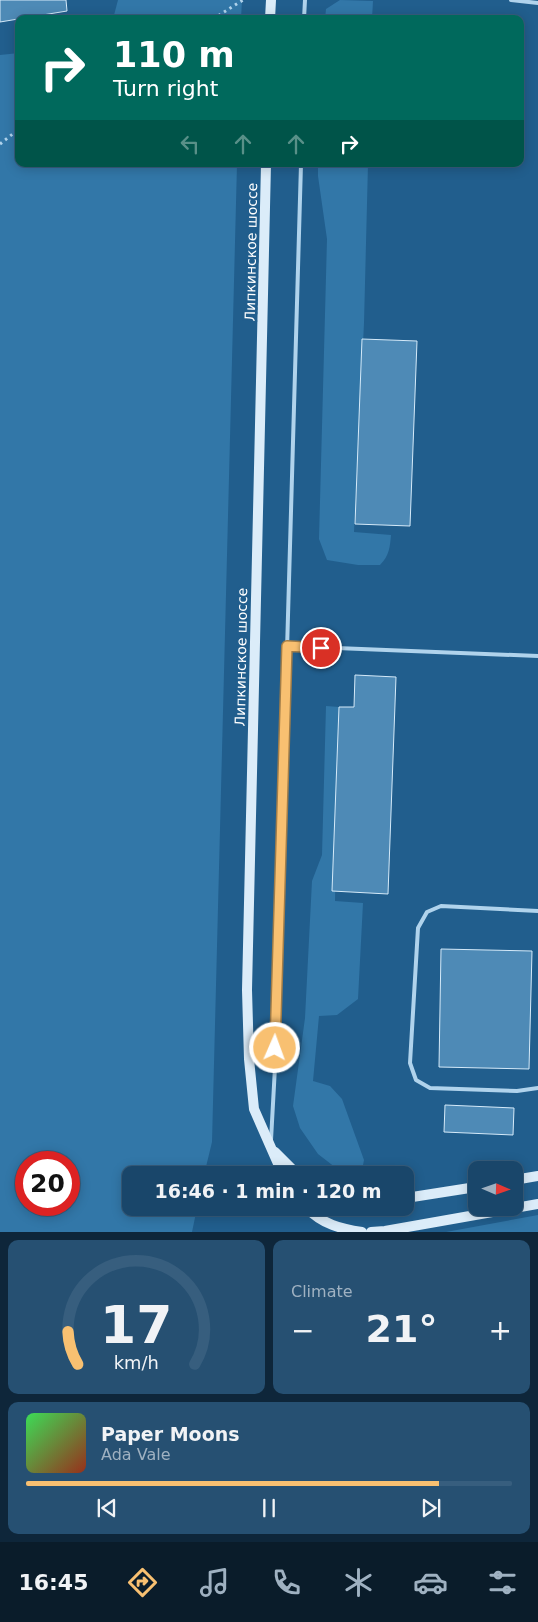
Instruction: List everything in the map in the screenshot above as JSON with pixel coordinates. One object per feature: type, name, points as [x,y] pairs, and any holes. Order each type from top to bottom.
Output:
[{"type":"street","points":[[270,15],[271,0]]},
{"type":"street","name":"Липкинское шоссе","points":[[266,167],[247,990],[249,1059],[254,1110],[279,1166]]},
{"type":"street","name":"Липкинское шоссе","points":[[270,1148],[289,1166]]},
{"type":"street","points":[[523,1178],[538,1176]]},
{"type":"street","points":[[414,1197],[468,1187]]},
{"type":"street","points":[[371,1232],[538,1204]]},
{"type":"street","points":[[316,1216],[320,1220],[342,1229],[362,1232]]},
{"type":"lane","points":[[304,15],[305,0]]},
{"type":"lane","points":[[511,0],[538,3]]},
{"type":"lane","points":[[270,1148],[275,1067],[300,167]]},
{"type":"lane","points":[[287,646],[538,656]]},
{"type":"lane","points":[[538,911],[441,906],[427,912],[418,928],[410,1063],[416,1080],[430,1088],[517,1091],[538,1088]]},
{"type":"path","points":[[219,15],[243,0]]},
{"type":"path","points":[[0,144],[15,132]]},
{"type":"shaded area","points":[[118,0],[242,0],[241,15],[114,15]]},
{"type":"shaded area","points":[[340,0],[373,1],[372,15],[325,15],[326,9]]},
{"type":"shaded area","points":[[15,53],[15,167],[237,167],[212,1142],[206,1166],[122,1166],[122,1216],[195,1216],[192,1232],[0,1232],[0,55]]},
{"type":"shaded area","points":[[318,167],[368,167],[364,323],[354,532],[391,535],[388,551],[380,565],[358,565],[327,560],[319,539],[327,239]]},
{"type":"shaded area","points":[[326,706],[339,707],[335,901],[363,903],[358,999],[337,1015],[319,1016],[313,1081],[330,1086],[342,1099],[364,1160],[363,1166],[334,1166],[318,1154],[300,1128],[293,1106],[305,1018],[312,881],[322,855]]},
{"type":"shaded area","points":[[538,1215],[538,1232],[446,1232]]},
{"type":"building","points":[[0,0],[66,0],[67,11],[43,15],[15,15],[15,20],[0,22]]},
{"type":"building","points":[[362,339],[417,341],[410,526],[355,524]]},
{"type":"building","points":[[355,675],[396,677],[388,894],[332,891],[339,707],[354,707]]},
{"type":"building","points":[[441,949],[532,951],[529,1069],[439,1067]]},
{"type":"building","points":[[445,1105],[514,1108],[513,1135],[444,1132]]},
{"type":"route","points":[[275,1048],[287,646],[321,648]]}]
